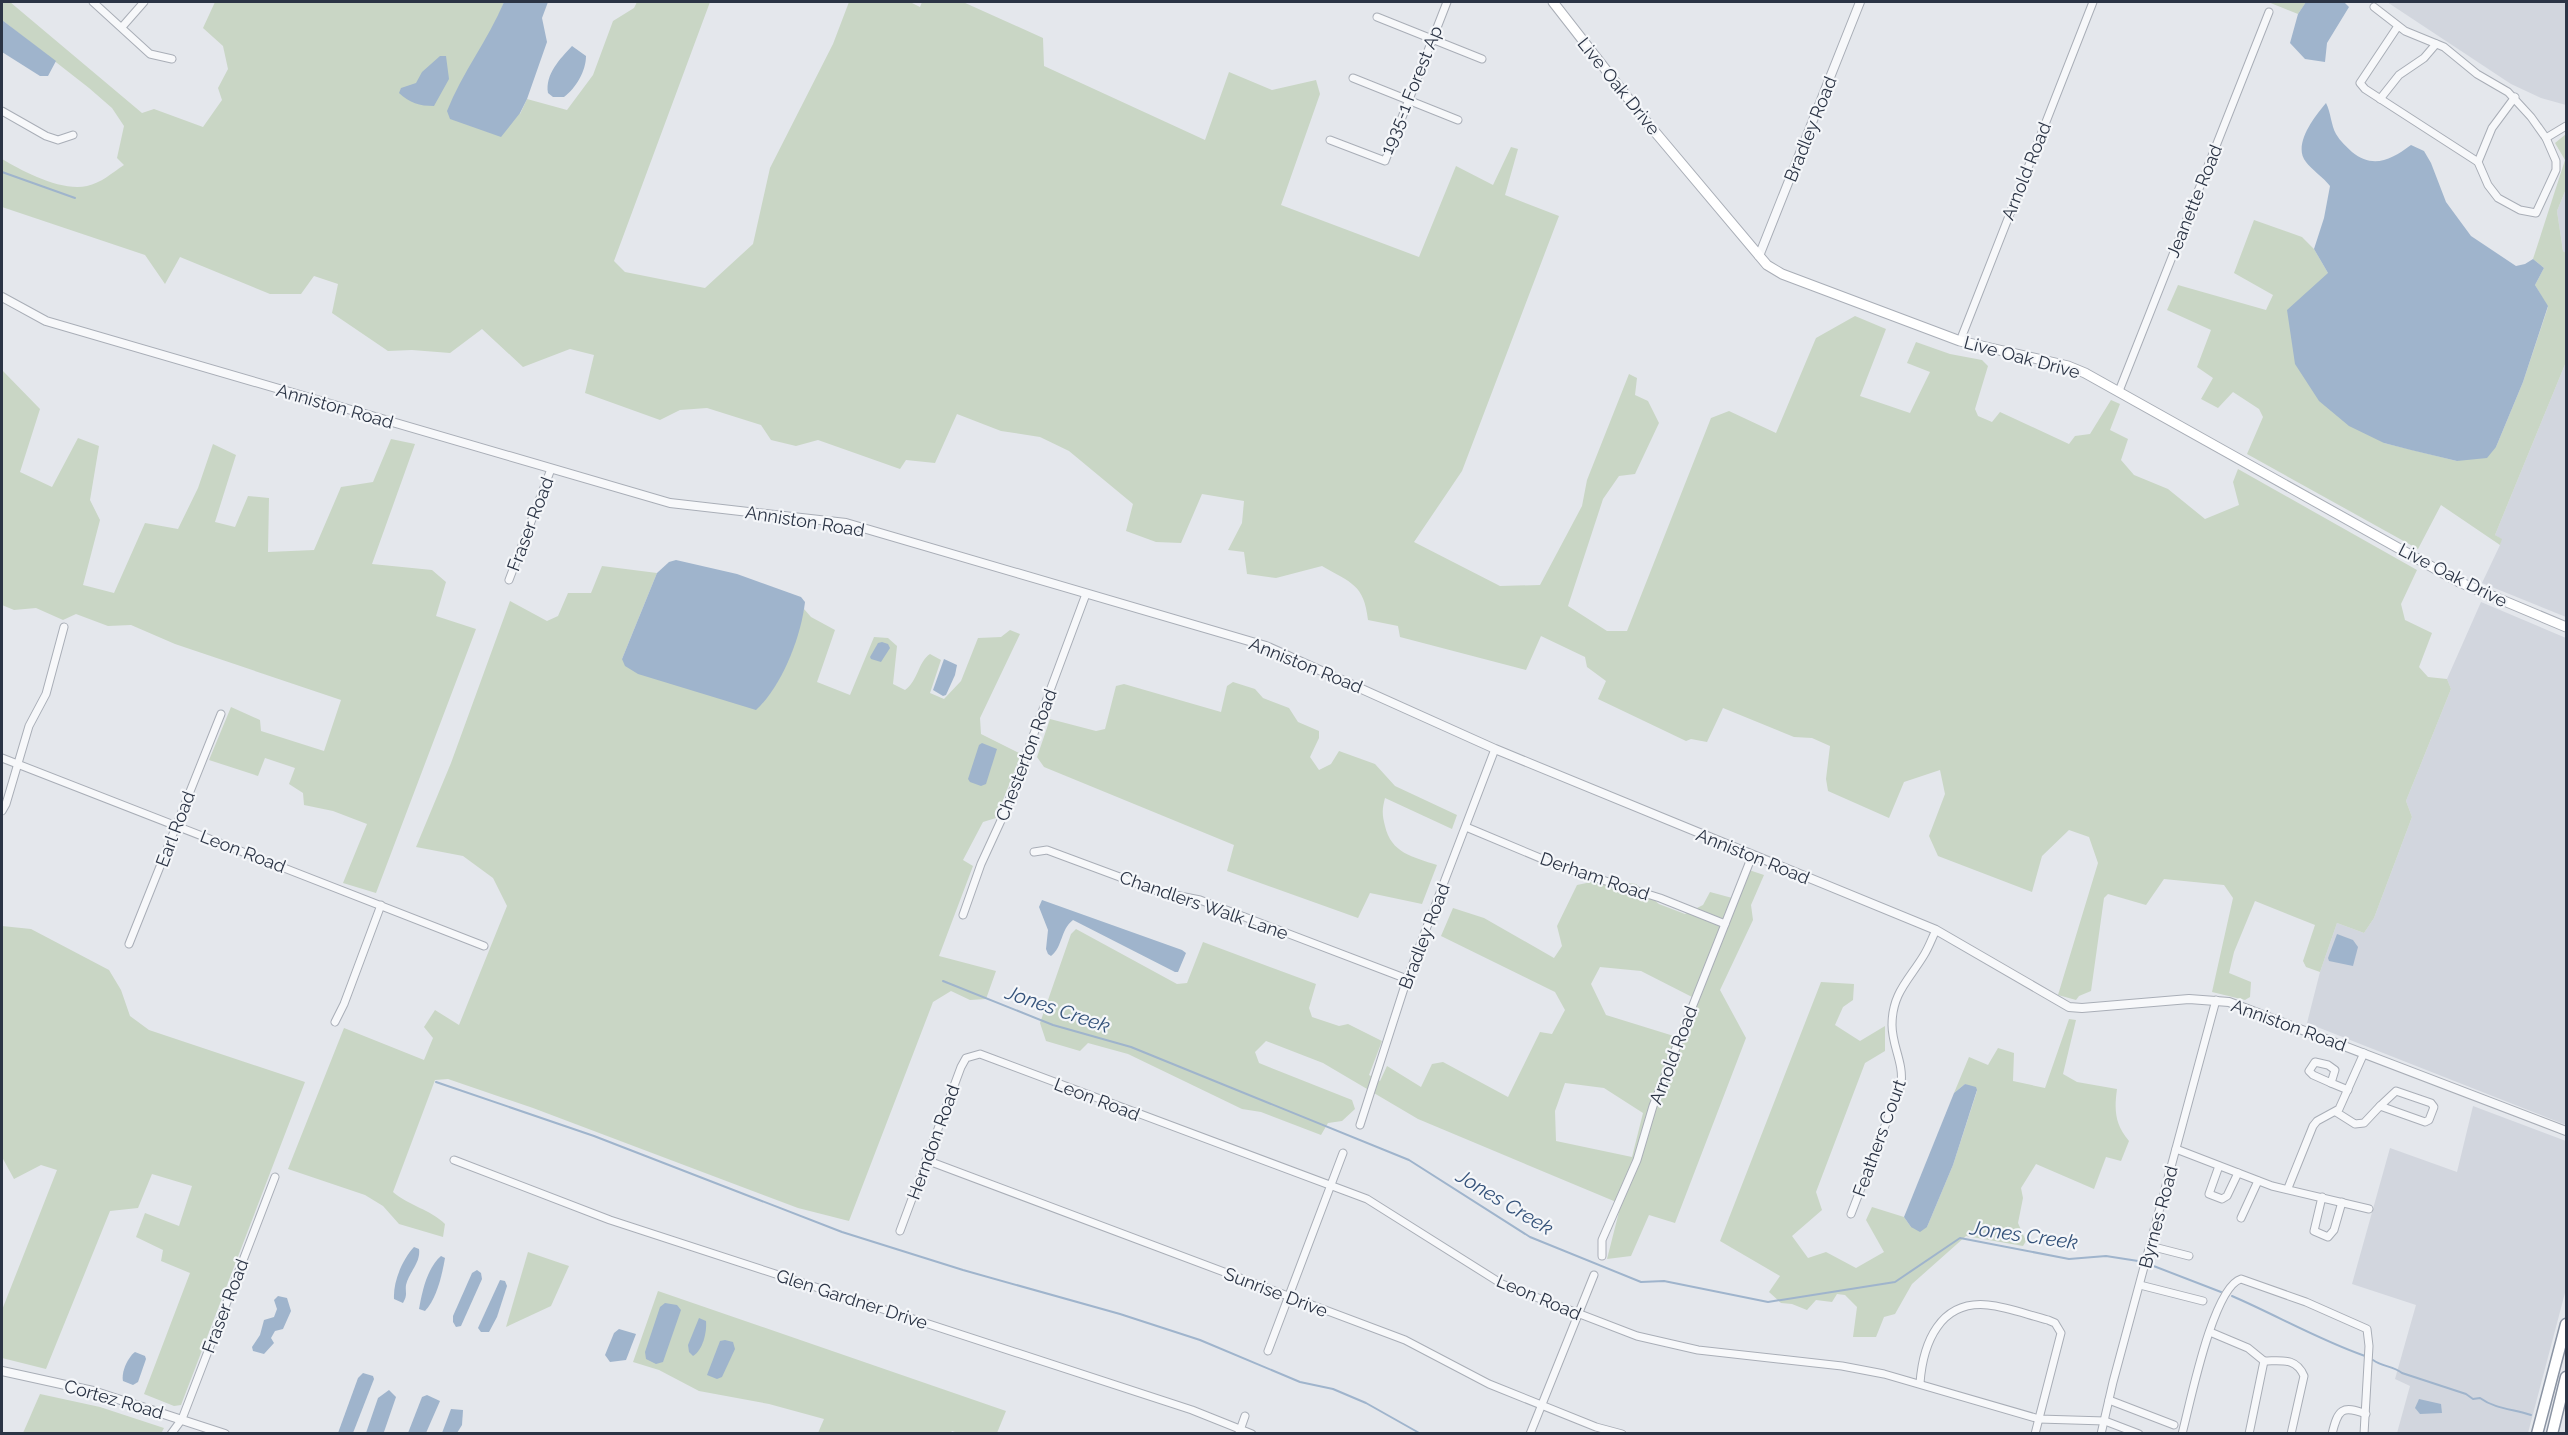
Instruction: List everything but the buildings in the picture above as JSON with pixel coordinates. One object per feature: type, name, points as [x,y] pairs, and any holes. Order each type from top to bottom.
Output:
[{"type":"highway","points":[[2537,1434],[2566,1324]]},
{"type":"highway","points":[[2552,1434],[2566,1377]]},
{"type":"main road","name":"Live Oak Drive","points":[[1554,2],[1645,120],[1767,265],[1782,274],[1960,341],[2068,366],[2119,391],[2459,582],[2566,627]]},
{"type":"street","points":[[93,2],[150,54],[172,59]]},
{"type":"street","points":[[122,27],[144,2]]},
{"type":"street","name":"1935-1 Forest Ap","points":[[1330,140],[1385,161],[1447,2]]},
{"type":"street","name":"Bradley Road","points":[[1759,256],[1860,2]]},
{"type":"street","name":"Arnold Road","points":[[1960,341],[2093,2]]},
{"type":"street","points":[[2374,7],[2398,26],[2444,47],[2477,74],[2515,97],[2546,138],[2556,160],[2556,170],[2536,213],[2520,210],[2493,194],[2478,162],[2365,90],[2361,83],[2398,26]]},
{"type":"street","name":"Jeanette Road","points":[[2119,391],[2269,12]]},
{"type":"street","points":[[1377,17],[1482,59]]},
{"type":"street","points":[[2380,99],[2399,75],[2424,58],[2436,44]]},
{"type":"street","points":[[1353,78],[1458,120]]},
{"type":"street","points":[[2478,162],[2492,128],[2515,97]]},
{"type":"street","points":[[2,111],[46,136],[58,140],[73,135]]},
{"type":"street","points":[[2546,138],[2566,126]]},
{"type":"street","name":"Anniston Road","points":[[2,297],[46,321],[670,503],[846,524],[1287,653],[1495,749],[1936,930],[2069,1007],[2082,1008],[2189,999],[2229,1002],[2566,1131]]},
{"type":"street","name":"Fraser Road","points":[[509,580],[551,469]]},
{"type":"street","name":"Chesterton Road","points":[[963,915],[981,864],[1004,814],[1086,594]]},
{"type":"street","points":[[2,811],[29,726],[46,694],[64,627]]},
{"type":"street","name":"Earl Road","points":[[129,944],[221,714]]},
{"type":"street","name":"Bradley Road","points":[[1360,1125],[1407,979],[1495,749]]},
{"type":"street","name":"Leon Road","points":[[2,758],[484,946]]},
{"type":"street","name":"Derham Road","points":[[1466,827],[1564,868],[1660,898],[1725,924]]},
{"type":"street","name":"Chandlers Walk Lane","points":[[1034,852],[1047,850],[1160,892],[1200,900],[1407,979]]},
{"type":"street","name":"Arnold Road","points":[[1602,1256],[1602,1240],[1637,1160],[1653,1106],[1752,856]]},
{"type":"street","points":[[335,1022],[381,905]]},
{"type":"street","name":"Feathers Court","points":[[1851,1214],[1901,1084],[1902,1064],[1892,1023],[1897,996],[1903,983],[1924,954],[1936,930]]},
{"type":"street","name":"Byrnes Road","points":[[2101,1434],[2216,1000]]},
{"type":"street","points":[[2288,1188],[2313,1126],[2317,1121],[2336,1112],[2364,1053]]},
{"type":"street","name":"Leon Road","points":[[971,1055],[980,1054],[1378,1205],[1502,1284],[1637,1336],[1698,1350],[1842,1366],[1920,1383],[1929,1389],[2039,1419],[2105,1421],[2139,1434]]},
{"type":"street","name":"Herndon Road","points":[[900,1231],[961,1067],[966,1058],[971,1055]]},
{"type":"street","points":[[2331,1083],[2348,1090]]},
{"type":"street","points":[[2336,1112],[2355,1124],[2364,1123],[2380,1106],[2396,1091],[2431,1103],[2434,1107],[2429,1120],[2425,1122],[2380,1106]]},
{"type":"street","points":[[2176,1149],[2258,1181],[2369,1209]]},
{"type":"street","points":[[1268,1351],[1343,1153]]},
{"type":"street","name":"Glen Gardner Drive","points":[[454,1160],[610,1220],[1192,1410],[1239,1432],[1252,1434]]},
{"type":"street","name":"Sunrise Drive","points":[[927,1160],[1405,1340],[1489,1384],[1596,1427],[1622,1434]]},
{"type":"street","points":[[2219,1166],[2209,1194],[2214,1197],[2222,1199],[2227,1196],[2238,1173]]},
{"type":"street","name":"Fraser Road","points":[[171,1434],[182,1419],[275,1177]]},
{"type":"street","points":[[2241,1218],[2258,1181]]},
{"type":"street","points":[[2322,1197],[2314,1231],[2328,1237],[2332,1235],[2342,1202]]},
{"type":"street","points":[[2150,1246],[2189,1256]]},
{"type":"street","points":[[1530,1434],[1594,1275]]},
{"type":"street","points":[[2182,1434],[2213,1317],[2225,1291],[2234,1281],[2241,1279],[2362,1324],[2369,1334],[2364,1434]]},
{"type":"street","points":[[2140,1285],[2203,1301]]},
{"type":"street","points":[[1920,1383],[1929,1339],[1941,1322],[1962,1308],[1988,1305],[2055,1323],[2061,1334],[2034,1434]]},
{"type":"street","points":[[2210,1332],[2248,1348],[2264,1361],[2285,1360],[2301,1369],[2304,1376],[2291,1434]]},
{"type":"street","points":[[2249,1434],[2264,1361]]},
{"type":"street","name":"Cortez Road","points":[[2,1371],[93,1391],[225,1434]]},
{"type":"street","points":[[2109,1400],[2174,1425]]},
{"type":"street","points":[[2332,1434],[2338,1415],[2343,1410],[2349,1408],[2366,1414]]},
{"type":"street","points":[[1239,1432],[1245,1416]]},
{"type":"shaded area","points":[[2387,2],[2566,2],[2566,105],[2541,98],[2511,84]]},
{"type":"shaded area","points":[[2566,189],[2566,253],[2563,251],[2557,211]]},
{"type":"shaded area","points":[[2566,362],[2566,617],[2482,583],[2500,545],[2501,539],[2495,535]]},
{"type":"shaded area","points":[[2481,602],[2566,638],[2566,1125],[2307,1023],[2320,972],[2337,923],[2364,933],[2374,918],[2412,817],[2406,801],[2451,689],[2447,679]]},
{"type":"shaded area","points":[[2473,1106],[2566,1141],[2566,1289],[2528,1433],[2397,1433],[2410,1386],[2395,1379],[2416,1305],[2352,1284],[2390,1148],[2457,1172]]},
{"type":"green space","points":[[2,2],[10,2],[142,113],[154,109],[203,127],[222,100],[218,88],[228,69],[223,46],[203,28],[215,2],[504,2],[497,19],[520,114],[527,99],[567,110],[593,75],[613,21],[634,8],[637,2],[710,2],[614,261],[625,272],[705,288],[753,244],[770,168],[833,44],[849,2],[910,2],[920,7],[922,2],[963,2],[1043,38],[1044,66],[1205,140],[1229,72],[1272,90],[1316,80],[1320,94],[1281,205],[1419,257],[1456,166],[1493,185],[1511,147],[1518,149],[1505,195],[1559,216],[1462,471],[1414,542],[1500,586],[1540,585],[1582,506],[1587,480],[1629,374],[1637,378],[1635,395],[1648,401],[1659,423],[1635,474],[1619,476],[1603,499],[1568,606],[1607,631],[1627,631],[1711,418],[1729,411],[1776,433],[1816,338],[1855,316],[1886,329],[1860,396],[1910,413],[1930,372],[1907,363],[1916,342],[1950,354],[1982,360],[1988,366],[1975,409],[1978,416],[1992,422],[2000,412],[2069,444],[2075,436],[2090,434],[2111,400],[2120,404],[2110,430],[2128,439],[2121,460],[2134,475],[2168,489],[2205,519],[2239,505],[2233,482],[2238,469],[2417,570],[2401,604],[2405,620],[2432,633],[2419,667],[2428,677],[2447,679],[2451,689],[2406,801],[2412,817],[2374,918],[2364,933],[2337,923],[2320,972],[2306,967],[2303,961],[2315,925],[2255,901],[2234,952],[2229,973],[2251,982],[2250,997],[2245,1000],[2212,992],[2233,898],[2224,885],[2164,879],[2146,905],[2108,894],[2104,898],[2091,991],[2079,996],[2076,1000],[2058,995],[2098,863],[2089,837],[2069,830],[2042,856],[2032,892],[1938,856],[1929,836],[1945,794],[1940,770],[1904,782],[1889,818],[1828,791],[1826,779],[1830,746],[1812,738],[1794,737],[1723,708],[1707,742],[1691,739],[1686,741],[1598,699],[1606,681],[1587,667],[1585,657],[1541,636],[1526,670],[1400,637],[1398,626],[1368,620],[1363,599],[1354,586],[1322,566],[1276,578],[1247,574],[1244,552],[1228,550],[1242,523],[1244,501],[1202,494],[1181,543],[1156,542],[1126,531],[1133,504],[1069,451],[1040,437],[1001,431],[957,414],[935,463],[906,460],[900,469],[818,440],[796,446],[771,440],[761,425],[707,408],[680,410],[660,420],[585,393],[594,355],[570,349],[523,367],[482,329],[450,353],[388,351],[332,313],[338,284],[314,276],[301,294],[270,294],[180,257],[165,284],[145,255],[2,207],[2,159],[54,183],[77,187],[92,185],[124,165],[117,158],[124,126],[112,108],[89,88],[2,20]]},
{"type":"green space","points":[[2268,2],[2306,2],[2298,14]]},
{"type":"green space","points":[[2566,134],[2566,189],[2557,211],[2563,251],[2566,253],[2566,362],[2495,535],[2502,539],[2500,545],[2441,505],[2418,549],[2247,454],[2263,417],[2259,409],[2233,392],[2218,408],[2201,399],[2213,378],[2197,367],[2211,330],[2167,310],[2178,285],[2266,310],[2273,295],[2234,273],[2254,220],[2302,237],[2314,249],[2328,273],[2384,443],[2457,461],[2496,447],[2523,382],[2548,307],[2535,285],[2544,268],[2533,259],[2565,160],[2555,143]]},
{"type":"green space","points":[[2,370],[40,409],[20,472],[52,487],[78,438],[99,446],[90,500],[100,520],[83,585],[114,593],[145,523],[178,529],[198,488],[213,444],[236,455],[215,522],[235,527],[248,496],[269,498],[268,552],[314,550],[341,487],[373,482],[391,439],[415,444],[372,564],[432,570],[446,582],[436,616],[476,629],[376,893],[343,883],[367,824],[333,811],[304,805],[303,793],[289,784],[295,768],[265,758],[258,776],[209,760],[231,707],[260,720],[261,731],[324,751],[341,700],[175,644],[131,625],[108,626],[76,614],[63,620],[36,608],[14,610],[2,605]]},
{"type":"green space","points":[[602,566],[657,573],[622,659],[794,643],[804,609],[811,617],[835,630],[817,682],[850,695],[874,637],[888,638],[897,646],[893,684],[905,690],[913,682],[926,657],[930,654],[941,660],[930,693],[944,699],[961,681],[978,638],[1001,637],[1010,630],[1020,634],[980,718],[981,734],[1021,754],[996,818],[983,822],[963,860],[973,866],[939,956],[996,971],[986,999],[970,1000],[951,991],[933,1002],[849,1221],[798,1208],[533,1108],[448,1079],[435,1080],[393,1192],[445,1224],[443,1237],[399,1224],[383,1206],[365,1195],[288,1169],[344,1028],[424,1060],[433,1038],[424,1027],[435,1010],[459,1025],[507,906],[493,878],[463,856],[416,847],[451,763],[510,601],[547,621],[558,616],[568,593],[591,593]]},
{"type":"green space","points":[[1233,682],[1255,689],[1263,698],[1289,708],[1298,722],[1319,731],[1319,738],[1310,757],[1319,770],[1331,764],[1339,751],[1375,764],[1395,786],[1457,815],[1452,829],[1385,798],[1383,819],[1392,842],[1404,853],[1437,865],[1422,904],[1370,893],[1358,918],[1227,871],[1234,845],[1044,767],[1037,757],[1050,719],[1096,731],[1105,729],[1116,686],[1124,684],[1221,712],[1227,686]]},
{"type":"green space","points":[[1746,869],[1764,875],[1751,905],[1753,920],[1720,990],[1746,1038],[1675,1223],[1649,1215],[1631,1256],[1607,1259],[1621,1204],[1418,1119],[1323,1063],[1266,1041],[1255,1052],[1259,1063],[1352,1100],[1355,1109],[1342,1121],[1328,1123],[1321,1135],[1261,1112],[1242,1109],[1128,1054],[1088,1043],[1080,1051],[1046,1041],[1040,1023],[1071,934],[1076,929],[1177,984],[1187,983],[1203,942],[1316,984],[1309,1008],[1312,1017],[1339,1026],[1348,1024],[1382,1041],[1369,1075],[1380,1081],[1387,1066],[1421,1087],[1432,1064],[1443,1062],[1508,1097],[1540,1032],[1552,1034],[1565,1010],[1555,992],[1441,936],[1453,908],[1484,918],[1554,958],[1562,946],[1557,926],[1577,885],[1601,880],[1636,884],[1659,904],[1685,914],[1703,905],[1710,892],[1736,899]],"holes":[[[1600,967],[1641,971],[1692,997],[1677,1037],[1606,1015],[1591,984]],[[1565,1083],[1604,1088],[1643,1113],[1632,1157],[1556,1141],[1555,1111]]]},
{"type":"green space","points":[[2,926],[31,929],[109,970],[121,990],[130,1016],[149,1030],[305,1082],[181,1405],[174,1406],[144,1394],[190,1273],[161,1261],[163,1250],[136,1237],[145,1213],[179,1226],[192,1186],[152,1174],[138,1208],[110,1211],[46,1369],[2,1358],[2,1310],[57,1170],[41,1165],[14,1179],[2,1157]]},
{"type":"green space","points":[[1821,982],[1854,984],[1853,1000],[1843,1007],[1835,1025],[1860,1041],[1885,1026],[1885,1051],[1865,1063],[1816,1192],[1822,1210],[1792,1236],[1808,1258],[1826,1252],[1856,1268],[1884,1252],[1866,1220],[1872,1207],[1904,1217],[1911,1227],[1927,1227],[1953,1165],[1977,1091],[1965,1084],[1954,1093],[1969,1057],[1988,1065],[1998,1048],[2014,1053],[2013,1081],[2045,1088],[2069,1019],[2076,1020],[2063,1074],[2077,1082],[2117,1089],[2118,1123],[2129,1141],[2121,1161],[2106,1157],[2094,1189],[2036,1164],[2021,1188],[2023,1198],[2018,1223],[2026,1241],[2023,1246],[1966,1236],[1912,1284],[1895,1314],[1884,1317],[1876,1337],[1853,1337],[1857,1307],[1845,1295],[1837,1294],[1832,1302],[1816,1300],[1807,1310],[1792,1304],[1781,1303],[1769,1292],[1780,1276],[1720,1241]]},
{"type":"green space","points":[[528,1252],[569,1266],[551,1306],[506,1327]]},
{"type":"green space","points":[[658,1291],[1006,1411],[997,1433],[952,1431],[950,1434],[818,1433],[824,1419],[769,1404],[699,1391],[659,1370],[633,1362]]},
{"type":"green space","points":[[40,1394],[100,1407],[164,1428],[161,1434],[23,1433]]},
{"type":"water","points":[[504,2],[548,2],[542,18],[547,42],[527,99],[520,113],[501,137],[450,119],[447,111]]},
{"type":"water","points":[[2306,2],[2344,2],[2349,7],[2327,43],[2325,62],[2305,59],[2290,43],[2298,14]]},
{"type":"water","points":[[2,20],[56,61],[48,76],[40,76],[2,52]]},
{"type":"water","points":[[572,46],[586,56],[582,73],[564,97],[553,97],[548,93],[551,73]]},
{"type":"water","points":[[440,56],[446,56],[449,79],[434,106],[415,103],[399,93],[401,88],[416,83],[422,72]]},
{"type":"water","points":[[2326,103],[2336,134],[2352,152],[2367,160],[2375,161],[2396,155],[2411,145],[2424,151],[2446,202],[2471,236],[2516,266],[2533,259],[2544,268],[2535,285],[2548,306],[2523,382],[2496,447],[2487,458],[2457,461],[2384,443],[2349,426],[2319,401],[2295,364],[2287,310],[2328,273],[2314,249],[2324,218],[2330,186],[2302,155],[2303,139],[2316,115]]},
{"type":"water","points":[[676,560],[737,574],[801,597],[805,602],[789,660],[774,688],[756,710],[638,674],[625,666],[622,659],[657,573],[669,562]]},
{"type":"water","points":[[878,643],[888,644],[890,648],[881,662],[871,659]]},
{"type":"water","points":[[944,659],[957,665],[946,695],[943,696],[933,690]]},
{"type":"water","points":[[982,743],[997,749],[986,784],[981,786],[968,779],[979,745]]},
{"type":"water","points":[[1042,900],[1182,950],[1186,953],[1178,972],[1073,920],[1066,929],[1058,948],[1051,956],[1046,949],[1048,930],[1039,907]]},
{"type":"water","points":[[2337,934],[2353,940],[2358,947],[2353,966],[2329,961],[2328,958]]},
{"type":"water","points":[[1965,1084],[1976,1087],[1977,1090],[1953,1165],[1927,1227],[1920,1232],[1911,1227],[1904,1217],[1954,1093]]},
{"type":"water","points":[[414,1247],[419,1249],[419,1254],[406,1285],[403,1303],[394,1299],[395,1286],[402,1265]]},
{"type":"water","points":[[441,1256],[445,1258],[436,1293],[425,1311],[419,1309],[429,1274]]},
{"type":"water","points":[[477,1270],[481,1273],[482,1279],[461,1326],[456,1327],[453,1316],[472,1273]]},
{"type":"water","points":[[500,1280],[505,1281],[507,1286],[497,1317],[489,1332],[481,1332],[478,1328]]},
{"type":"water","points":[[278,1296],[287,1298],[291,1311],[283,1329],[275,1331],[271,1338],[274,1343],[264,1354],[253,1351],[252,1347],[260,1335],[264,1320],[274,1317],[277,1309],[274,1300]]},
{"type":"water","points":[[665,1303],[677,1305],[681,1310],[663,1362],[656,1364],[646,1359],[645,1352],[660,1307]]},
{"type":"water","points":[[699,1318],[706,1321],[706,1330],[702,1345],[693,1356],[689,1352],[688,1345]]},
{"type":"water","points":[[619,1329],[636,1334],[626,1360],[610,1362],[605,1355],[614,1333]]},
{"type":"water","points":[[720,1341],[733,1342],[735,1349],[722,1377],[717,1379],[707,1375]]},
{"type":"water","points":[[135,1352],[145,1356],[146,1359],[138,1382],[133,1385],[123,1381],[123,1373],[130,1357]]},
{"type":"water","points":[[363,1373],[373,1376],[374,1379],[353,1433],[338,1433],[358,1378]]},
{"type":"water","points":[[389,1390],[396,1397],[384,1432],[366,1433],[378,1398]]},
{"type":"water","points":[[427,1395],[440,1401],[426,1433],[408,1433],[422,1397]]},
{"type":"water","points":[[2419,1399],[2441,1404],[2442,1413],[2420,1414],[2415,1408]]},
{"type":"water","points":[[451,1409],[463,1410],[462,1425],[457,1433],[442,1433]]},
{"type":"waterway","points":[[2,172],[75,198]]},
{"type":"waterway","name":"Jones Creek","points":[[943,981],[1053,1025],[1131,1047],[1409,1160],[1530,1237],[1641,1282],[1664,1281],[1768,1302],[1895,1282],[1960,1238],[2069,1259],[2106,1256],[2138,1261]]},
{"type":"waterway","points":[[436,1082],[594,1136],[842,1232],[1200,1340],[1300,1382],[1333,1389],[1366,1403],[1421,1434]]},
{"type":"waterway","name":"Jones Creek","points":[[2151,1265],[2221,1292]]},
{"type":"waterway","name":"Jones Creek","points":[[2232,1296],[2331,1343],[2365,1356]]},
{"type":"waterway","name":"Jones Creek","points":[[2373,1360],[2402,1373],[2466,1394],[2473,1399],[2480,1398],[2498,1407],[2531,1415]]}]
